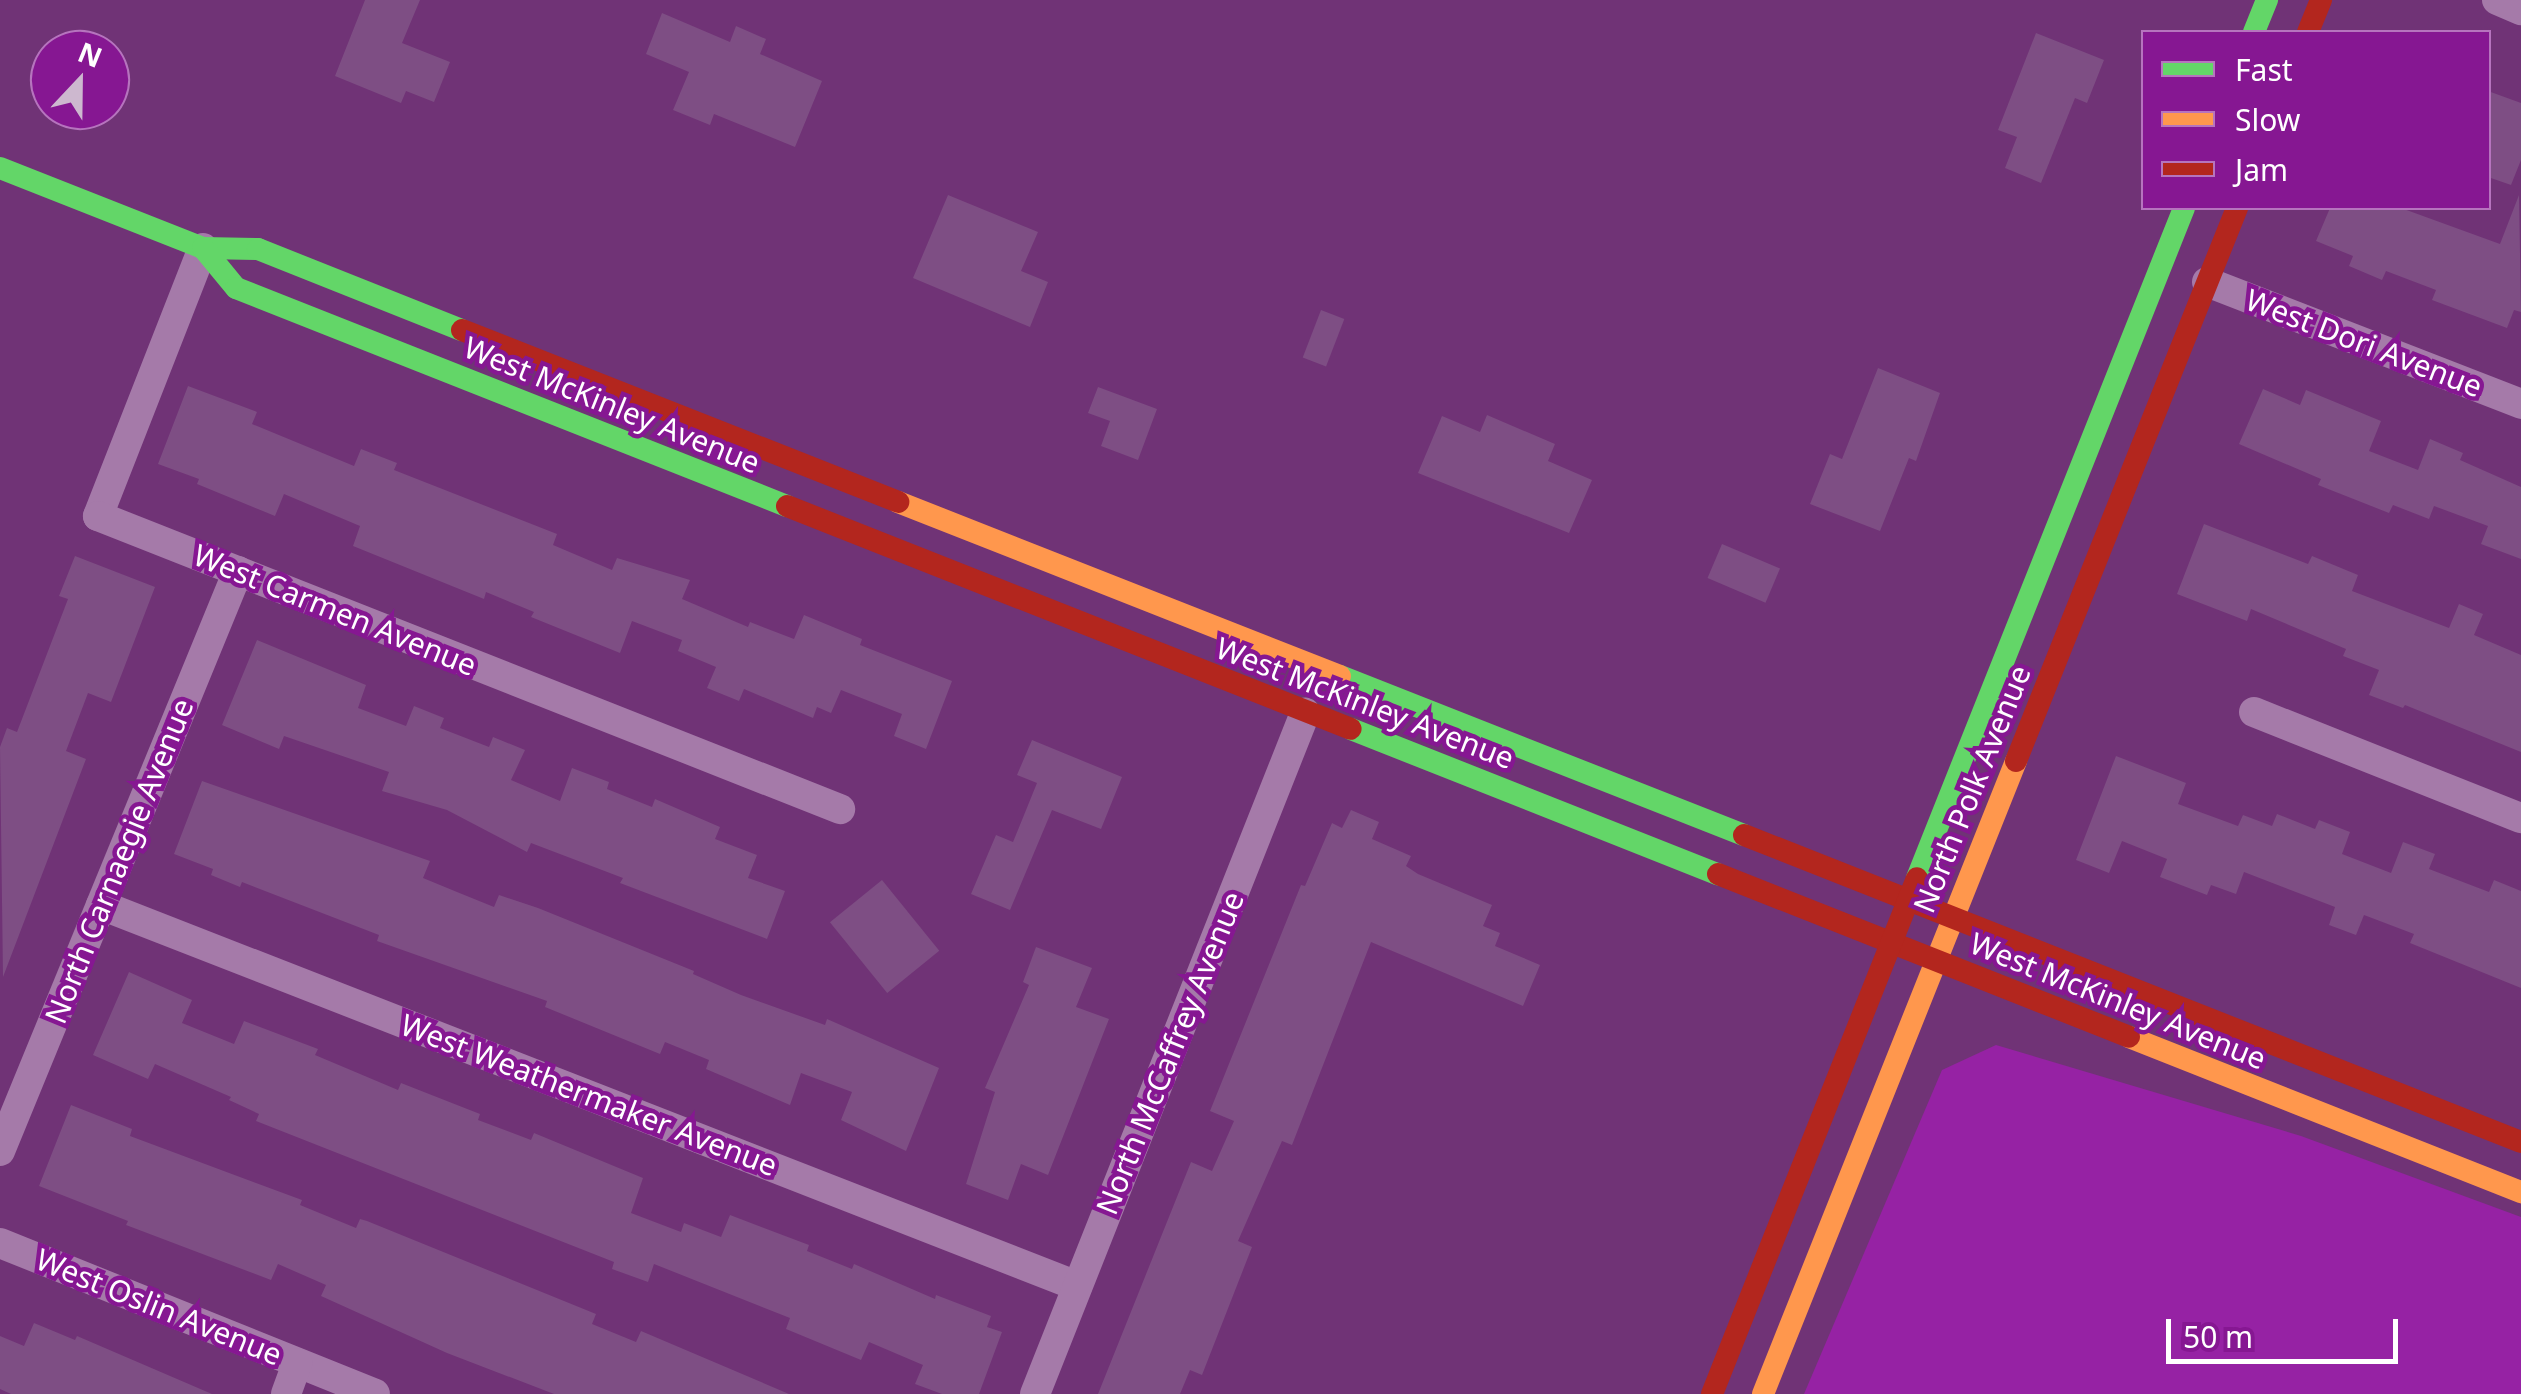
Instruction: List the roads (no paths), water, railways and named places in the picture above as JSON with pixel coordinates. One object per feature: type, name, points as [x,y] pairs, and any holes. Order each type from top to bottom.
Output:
[{"type":"street","points":[[2255,30],[2266,0]]},
{"type":"street","points":[[2309,30],[2321,0]]},
{"type":"street","points":[[2497,0],[2521,10]]},
{"type":"street","name":"West McKinley Avenue","points":[[0,168],[203,248],[258,250],[2521,1142]]},
{"type":"street","name":"North Polk Avenue","points":[[1712,1394],[2183,210]]},
{"type":"street","name":"North Polk Avenue","points":[[1763,1394],[2236,210]]},
{"type":"street","name":"West McKinley Avenue","points":[[203,248],[236,288],[2521,1192]]},
{"type":"street","name":"West Carmen Avenue","points":[[203,248],[98,516],[840,809]]},
{"type":"street","name":"West Dori Avenue","points":[[2207,282],[2521,404]]},
{"type":"street","name":"North Carnaegie Avenue","points":[[0,1152],[238,571]]},
{"type":"street","points":[[2254,712],[2521,818]]},
{"type":"street","name":"North McCaffrey Avenue","points":[[1035,1394],[1304,713]]},
{"type":"street","points":[[1573,816],[1579,800],[1598,800],[1669,821],[1744,834]]},
{"type":"street","name":"West Weathermaker Avenue","points":[[101,905],[1078,1286]]},
{"type":"street","name":"West Oslin Avenue","points":[[0,1243],[374,1394]]},
{"type":"street","points":[[286,1394],[297,1363]]}]
